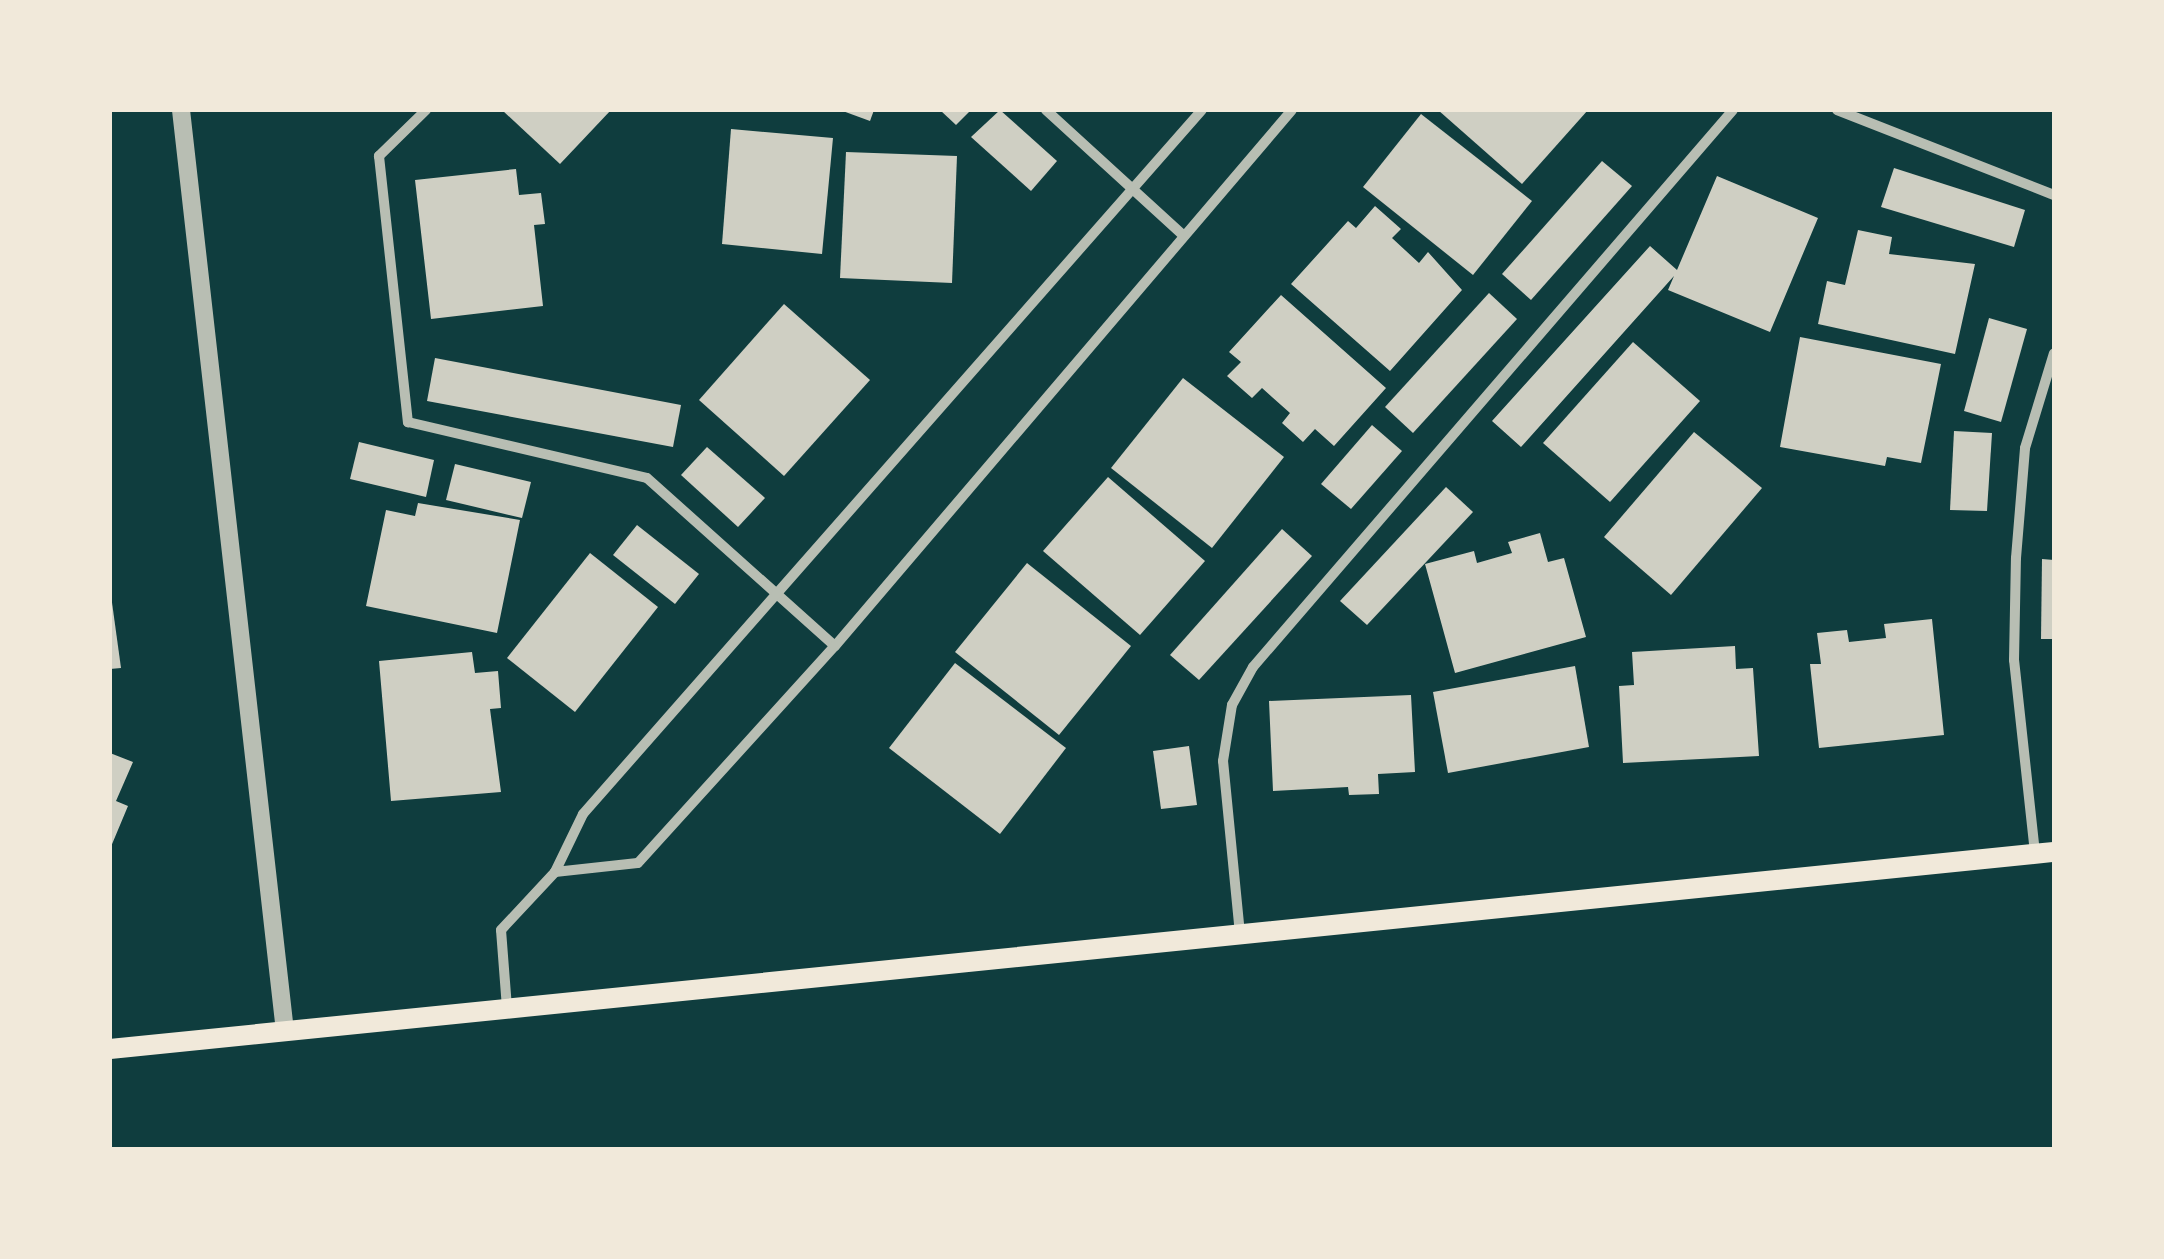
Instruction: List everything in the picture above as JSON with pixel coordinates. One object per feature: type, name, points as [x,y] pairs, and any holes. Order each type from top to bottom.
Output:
[{"type":"main road","points":[[110,1049],[2044,853]]},
{"type":"street","points":[[181,110],[285,1031]]},
{"type":"street","points":[[426,110],[379,156],[408,422],[647,478],[835,646]]},
{"type":"street","points":[[1046,110],[1183,235]]},
{"type":"street","points":[[507,1010],[501,930],[555,872],[583,814],[1202,110]]},
{"type":"street","points":[[555,872],[638,863],[835,646],[1292,110]]},
{"type":"street","points":[[1240,935],[1224,761],[1232,706],[1253,667],[1732,110]]},
{"type":"street","points":[[1836,110],[2054,195]]},
{"type":"street","points":[[2044,853],[2014,660],[2016,558],[2025,448],[2054,353]]},
{"type":"building","points":[[502,110],[611,110],[560,164]]},
{"type":"building","points":[[840,110],[874,110],[870,121]]},
{"type":"building","points":[[940,110],[971,110],[956,125]]},
{"type":"building","points":[[1000,110],[1057,161],[1031,191],[971,137]]},
{"type":"building","points":[[1438,110],[1588,110],[1522,184]]},
{"type":"building","points":[[1421,114],[1532,201],[1473,275],[1363,187]]},
{"type":"building","points":[[731,129],[833,138],[822,254],[722,244]]},
{"type":"building","points":[[846,152],[957,156],[952,283],[840,278]]},
{"type":"building","points":[[1602,161],[1632,186],[1531,300],[1502,274]]},
{"type":"building","points":[[1894,168],[2025,210],[2014,247],[1881,207]]},
{"type":"building","points":[[516,169],[519,195],[541,193],[545,224],[534,225],[543,306],[431,319],[415,180]]},
{"type":"building","points":[[1717,176],[1818,218],[1770,332],[1668,290],[1674,276],[1521,447],[1492,421],[1650,246],[1677,270]]},
{"type":"building","points":[[1375,206],[1401,229],[1392,238],[1419,263],[1428,252],[1462,290],[1390,371],[1291,284],[1348,221],[1356,228]]},
{"type":"building","points":[[1858,230],[1892,237],[1889,254],[1975,264],[1955,354],[1818,324],[1827,281],[1845,285]]},
{"type":"building","points":[[1489,293],[1517,319],[1413,433],[1385,407]]},
{"type":"building","points":[[1281,295],[1386,388],[1334,446],[1315,429],[1303,442],[1282,423],[1290,413],[1262,388],[1252,398],[1227,376],[1241,362],[1229,352]]},
{"type":"building","points":[[784,304],[870,380],[784,476],[699,400]]},
{"type":"building","points":[[1989,318],[2027,329],[2001,422],[1964,411]]},
{"type":"building","points":[[1800,337],[1941,364],[1921,463],[1887,457],[1885,466],[1780,447]]},
{"type":"building","points":[[1633,342],[1700,401],[1610,502],[1543,443]]},
{"type":"building","points":[[435,358],[681,405],[673,447],[427,401]]},
{"type":"building","points":[[1183,378],[1284,457],[1212,548],[1111,468]]},
{"type":"building","points":[[1372,425],[1402,451],[1351,509],[1321,484]]},
{"type":"building","points":[[1954,431],[1992,433],[1987,511],[1950,510]]},
{"type":"building","points":[[1694,432],[1762,488],[1671,595],[1604,537]]},
{"type":"building","points":[[359,442],[434,460],[426,497],[350,479]]},
{"type":"building","points":[[707,447],[765,498],[738,527],[681,475]]},
{"type":"building","points":[[455,464],[531,482],[522,518],[446,500]]},
{"type":"building","points":[[1108,477],[1205,561],[1140,635],[1043,551]]},
{"type":"building","points":[[1446,487],[1473,512],[1367,625],[1340,601]]},
{"type":"building","points":[[418,503],[520,520],[497,633],[366,606],[386,510],[415,516]]},
{"type":"building","points":[[637,525],[699,574],[675,604],[613,555]]},
{"type":"building","points":[[1282,529],[1312,556],[1199,680],[1170,655]]},
{"type":"building","points":[[1540,533],[1548,562],[1564,558],[1586,637],[1455,673],[1425,564],[1474,551],[1477,563],[1512,553],[1508,542]]},
{"type":"building","points":[[590,553],[658,607],[575,712],[507,658]]},
{"type":"building","points":[[2042,559],[2054,560],[2054,639],[2041,639]]},
{"type":"building","points":[[1027,563],[1131,646],[1059,735],[955,652]]},
{"type":"building","points":[[110,588],[121,668],[110,669]]},
{"type":"building","points":[[1932,619],[1944,735],[1819,748],[1810,664],[1821,664],[1817,633],[1847,630],[1849,642],[1886,638],[1884,624]]},
{"type":"building","points":[[1735,646],[1736,669],[1753,668],[1759,756],[1623,763],[1619,686],[1634,685],[1632,652]]},
{"type":"building","points":[[472,652],[475,673],[498,671],[501,708],[490,709],[501,792],[391,801],[379,661]]},
{"type":"building","points":[[955,663],[1066,748],[1000,834],[889,748]]},
{"type":"building","points":[[1575,666],[1589,747],[1448,773],[1433,692]]},
{"type":"building","points":[[1411,695],[1415,772],[1378,774],[1379,794],[1349,795],[1348,787],[1273,791],[1269,701]]},
{"type":"building","points":[[1189,746],[1197,805],[1161,809],[1153,751]]},
{"type":"building","points":[[110,753],[133,762],[116,801],[128,806],[110,849]]}]
